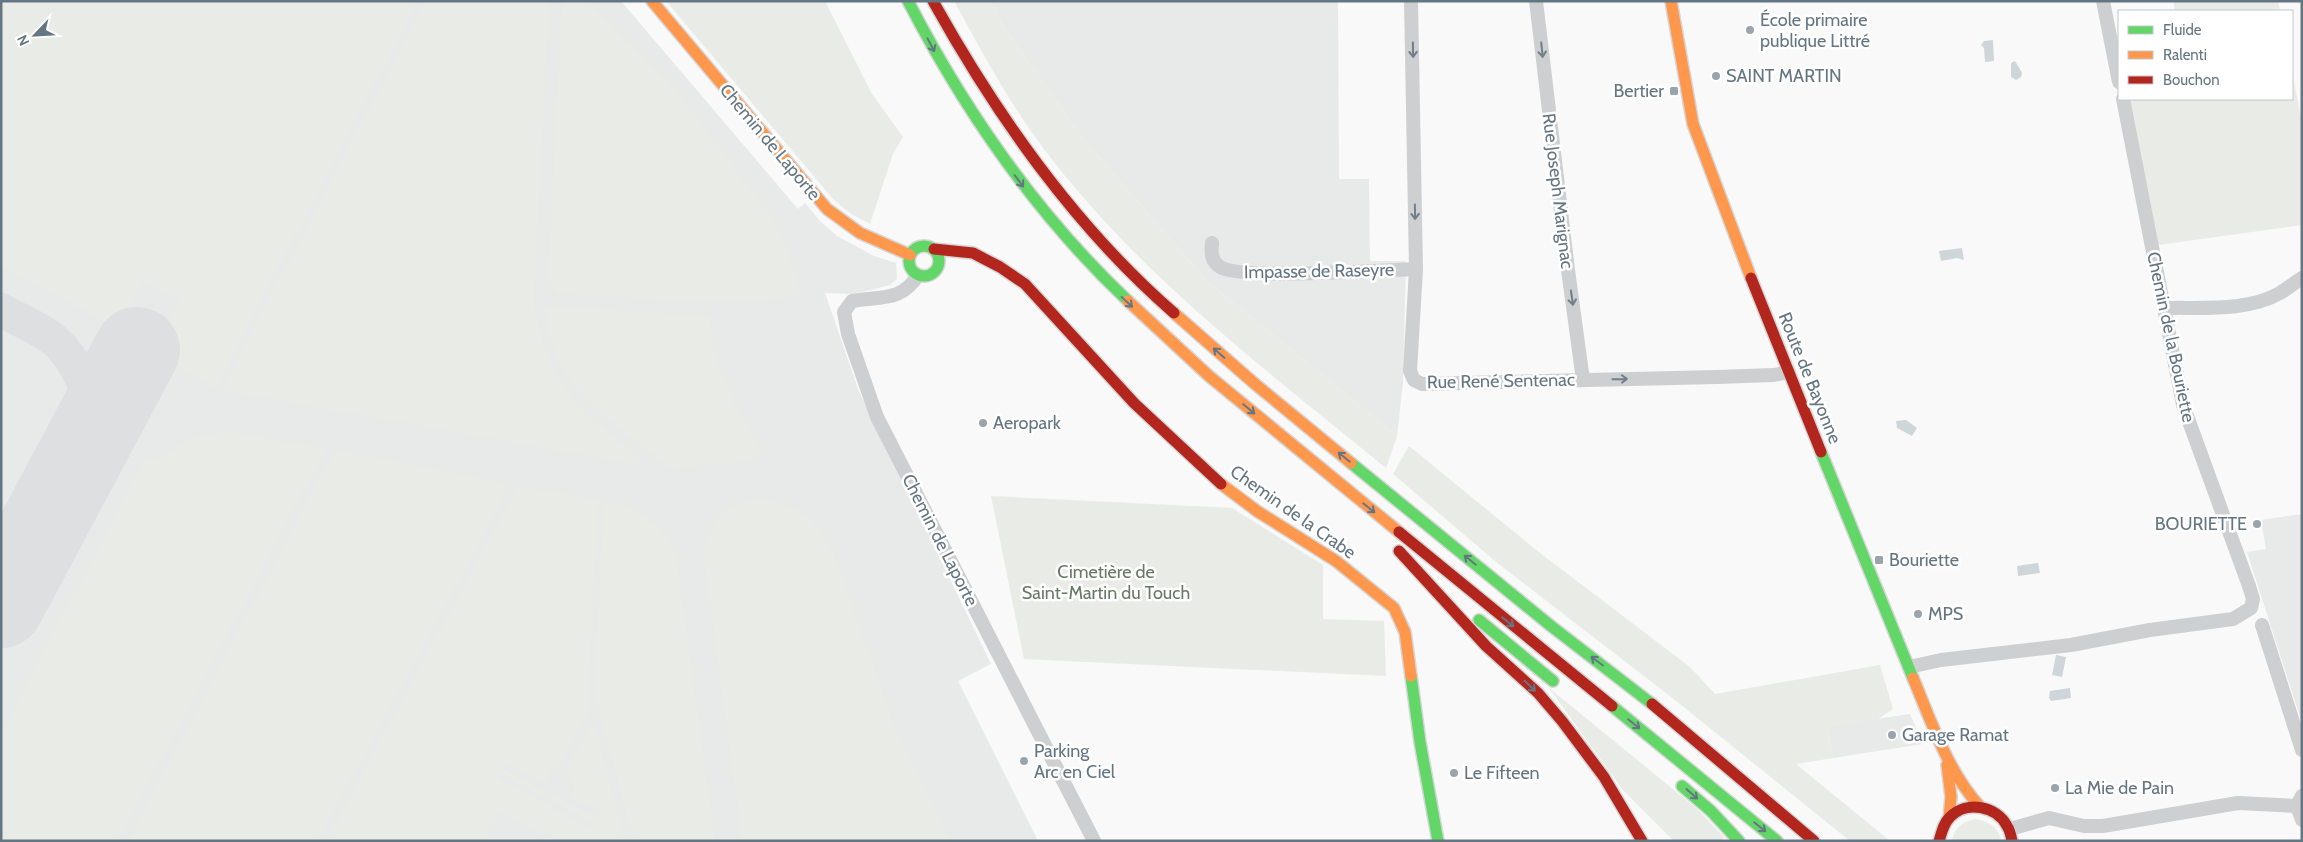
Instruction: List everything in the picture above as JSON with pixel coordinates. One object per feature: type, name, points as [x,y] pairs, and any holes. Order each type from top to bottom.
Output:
[{"type":"main road","name":"Chemin de Laporte","points":[[652,1],[828,209],[860,233],[910,254]]},
{"type":"main road","points":[[908,1],[948,76],[970,111],[1038,206],[1123,298],[1186,356],[1277,432],[1777,841]]},
{"type":"main road","points":[[933,1],[975,75],[1012,133],[1103,243],[1164,304],[1254,384],[1537,614],[1636,690],[1815,841]]},
{"type":"main road","name":"Route de Bayonne","points":[[1671,1],[1688,101],[1696,133],[1789,372],[1946,758],[1968,794],[1980,807]]},
{"type":"main road","points":[[918,275],[910,266],[910,254],[915,248],[922,246],[934,249],[939,257],[939,266]]},
{"type":"main road","name":"Chemin de la Crabe","points":[[934,249],[968,252],[1002,267],[1032,290],[1134,403],[1222,485],[1257,511],[1336,561],[1394,608],[1405,632],[1420,742],[1438,841]]},
{"type":"main road","name":"Chemin de la Crabe","points":[[939,266],[956,258],[982,259]]},
{"type":"main road","name":"Chemin de Laporte","points":[[918,275],[928,276],[933,274],[939,266]]},
{"type":"main road","points":[[1277,432],[1317,479],[1332,492]]},
{"type":"main road","points":[[1558,686],[1395,548],[1486,646],[1538,693],[1562,721],[1604,777],[1644,822]]},
{"type":"main road","name":"Route de Bayonne","points":[[1946,758],[1951,797],[1949,818]]},
{"type":"main road","points":[[1604,777],[1642,841]]},
{"type":"main road","points":[[1676,781],[1711,811],[1739,841]]},
{"type":"main road","points":[[1927,841],[1940,835],[1949,818],[1963,808],[1980,807],[1998,814],[2011,835]]},
{"type":"street","name":"Rue René Sentenac","points":[[1410,1],[1416,269],[1410,372],[1414,380],[1422,384],[1774,375],[1789,372]]},
{"type":"street","name":"Rue Joseph Marignac","points":[[1536,1],[1583,380]]},
{"type":"street","points":[[2103,1],[2118,77]]},
{"type":"street","name":"Chemin de la Bouriette","points":[[1909,667],[1941,660],[2071,645],[2150,630],[2233,619],[2251,608],[2253,600],[2249,586],[2183,405],[2123,100]]},
{"type":"street","name":"Impasse de Raseyre","points":[[1212,243],[1211,256],[1215,262],[1221,268],[1234,272],[1276,273],[1416,269]]},
{"type":"street","name":"Chemin de Laporte","points":[[918,275],[911,286],[896,296],[852,301],[844,312],[848,334],[877,418],[1094,841]]},
{"type":"street","points":[[2165,308],[2230,306],[2254,303],[2279,294],[2302,278]]},
{"type":"street","points":[[2262,625],[2302,750]]},
{"type":"street","points":[[2011,835],[2050,818],[2084,826],[2102,826],[2238,804],[2300,801],[2302,820]]},
{"type":"shaded area","points":[[1,1],[621,1],[798,209],[805,203],[820,221],[837,236],[874,256],[896,263],[897,279],[890,285],[854,294],[825,293],[858,389],[991,664],[958,681],[1038,841],[1,841]]},
{"type":"shaded area","points":[[990,1],[1338,1],[1339,179],[1369,179],[1370,261],[1406,261],[1403,383],[1397,436],[1206,280],[1085,141],[1003,26]]},
{"type":"shaded area","points":[[1993,40],[1994,61],[1985,62],[1984,48],[1981,45],[1984,41]]},
{"type":"shaded area","points":[[2015,61],[2022,73],[2021,77],[2016,80],[2011,77],[2011,63]]},
{"type":"shaded area","points":[[1962,248],[1964,260],[1957,258],[1941,261],[1939,251]]},
{"type":"shaded area","points":[[1906,420],[1917,428],[1912,436],[1897,428],[1896,421]]},
{"type":"shaded area","points":[[2302,514],[2302,723],[2247,552],[2266,549],[2261,520]]},
{"type":"shaded area","points":[[2038,563],[2040,573],[2018,576],[2017,566]]},
{"type":"shaded area","points":[[2056,655],[2066,657],[2062,677],[2052,675]]},
{"type":"shaded area","points":[[2070,688],[2071,698],[2051,701],[2049,698],[2050,691]]},
{"type":"shaded area","points":[[1910,714],[1923,744],[1833,758],[1827,726]]},
{"type":"green space","points":[[1,1],[418,1],[215,388],[153,353],[180,299],[142,280],[117,328],[1,267]]},
{"type":"green space","points":[[426,1],[549,1],[534,300],[539,329],[546,353],[555,373],[567,391],[580,407],[639,456],[643,466],[221,390]]},
{"type":"green space","points":[[562,1],[587,1],[676,91],[775,222],[794,270],[801,297],[718,302],[560,294],[553,289],[548,279]]},
{"type":"green space","points":[[666,1],[825,1],[872,94],[903,137],[893,154],[870,224],[851,214],[833,199]]},
{"type":"green space","points":[[954,1],[990,1],[1003,26],[1085,141],[1206,280],[1397,436],[1386,468],[1205,319],[1120,238],[1081,195],[1031,132],[996,77]]},
{"type":"green space","points":[[2174,1],[2278,1],[2280,10],[2174,10]]},
{"type":"green space","points":[[2293,76],[2302,122],[2302,225],[2158,245],[2129,100],[2293,100]]},
{"type":"green space","points":[[546,306],[709,316],[713,349],[736,408],[761,450],[752,462],[670,468],[607,419],[571,380],[558,358],[549,333]]},
{"type":"green space","points":[[229,431],[326,449],[117,841],[1,841],[1,733],[146,459],[161,458],[190,439]]},
{"type":"green space","points":[[1409,446],[1540,553],[1690,667],[1715,694],[1880,665],[1893,709],[1878,719],[1827,726],[1833,758],[1796,764],[1890,841],[1850,841],[1675,700],[1495,561],[1393,474]]},
{"type":"green space","points":[[335,450],[508,483],[503,499],[317,841],[128,841]]},
{"type":"green space","points":[[522,486],[598,500],[587,714],[559,766],[552,769],[545,783],[505,762],[503,769],[547,793],[544,797],[500,773],[497,778],[591,828],[594,823],[550,800],[552,795],[597,818],[599,812],[569,796],[574,787],[565,771],[594,721],[625,841],[558,841],[500,811],[489,830],[487,841],[326,841],[511,499]]},
{"type":"green space","name":"Cimetière de Saint-Martin du Touch","points":[[991,496],[1232,508],[1323,565],[1323,619],[1384,621],[1386,676],[1024,659]]},
{"type":"green space","points":[[604,500],[630,508],[650,519],[665,535],[677,561],[715,841],[637,841],[633,839],[594,692]]},
{"type":"green space","points":[[754,500],[782,504],[793,508],[811,520],[826,539],[833,552],[892,719],[908,757],[952,841],[742,841],[703,551],[711,531],[720,516],[734,507]]},
{"type":"green space","points":[[1549,688],[1696,808],[1724,837],[1721,841],[1674,841],[1623,790]]},
{"type":"green space","points":[[1975,819],[1984,821],[1995,828],[2001,841],[1952,841],[1955,832],[1960,826]]},
{"type":"taxiway","points":[[1,310],[43,332],[59,344],[67,353],[80,374],[99,421]]},
{"type":"runway","points":[[1,605],[137,350]]},
{"type":"traffic: fast","points":[[908,1],[954,83],[1005,160],[1063,233],[1128,301]]},
{"type":"traffic: fast","points":[[924,246],[935,250],[939,261],[935,272],[924,276],[913,272],[909,261],[913,250],[924,246]]},
{"type":"traffic: fast","points":[[1821,452],[1913,678]]},
{"type":"traffic: fast","points":[[1351,463],[1551,626],[1652,704]]},
{"type":"traffic: fast","points":[[1479,620],[1553,681]]},
{"type":"traffic: fast","points":[[1411,676],[1420,742],[1438,841]]},
{"type":"traffic: fast","points":[[1612,706],[1777,841]]},
{"type":"traffic: fast","points":[[1682,786],[1711,811],[1739,841]]},
{"type":"traffic: slow","points":[[652,1],[827,209],[860,233],[910,255]]},
{"type":"traffic: slow","points":[[1671,1],[1693,124],[1751,278]]},
{"type":"traffic: slow","points":[[1128,301],[1209,376],[1399,532]]},
{"type":"traffic: slow","points":[[1174,313],[1255,384],[1351,463]]},
{"type":"traffic: slow","points":[[1221,484],[1257,511],[1336,561],[1394,608],[1405,632],[1411,676]]},
{"type":"traffic: slow","points":[[1913,678],[1949,762],[1968,793],[1980,807]]},
{"type":"traffic: slow","points":[[1947,765],[1951,797],[1949,818]]},
{"type":"traffic: jam","points":[[933,1],[984,86],[1040,168],[1103,244],[1174,313]]},
{"type":"traffic: jam","points":[[934,249],[973,253],[1000,267],[1025,284],[1134,403],[1221,484]]},
{"type":"traffic: jam","points":[[1751,278],[1821,452]]},
{"type":"traffic: jam","points":[[1399,532],[1612,706]]},
{"type":"traffic: jam","points":[[1399,551],[1486,646],[1538,693],[1562,721],[1604,777],[1642,841]]},
{"type":"traffic: jam","points":[[1652,704],[1814,841]]},
{"type":"traffic: jam","points":[[1939,841],[1944,825],[1950,817],[1964,808],[1972,807],[1989,810],[2002,819],[2008,828],[2012,841]]},
{"type":"place","name":"École primaire publique Littré","points":[[1750,30]]},
{"type":"place","name":"SAINT MARTIN","points":[[1716,76]]},
{"type":"place","name":"Bertier","points":[[1674,91]]},
{"type":"place","name":"Aeropark","points":[[983,423]]},
{"type":"place","name":"BOURIETTE","points":[[2257,524]]},
{"type":"place","name":"Bouriette","points":[[1879,560]]},
{"type":"place","name":"MPS","points":[[1918,614]]},
{"type":"place","name":"Garage Ramat","points":[[1892,735]]},
{"type":"place","name":"Parking Arc en Ciel","points":[[1024,761]]},
{"type":"place","name":"Le Fifteen","points":[[1454,773]]},
{"type":"place","name":"La Mie de Pain","points":[[2055,788]]}]
